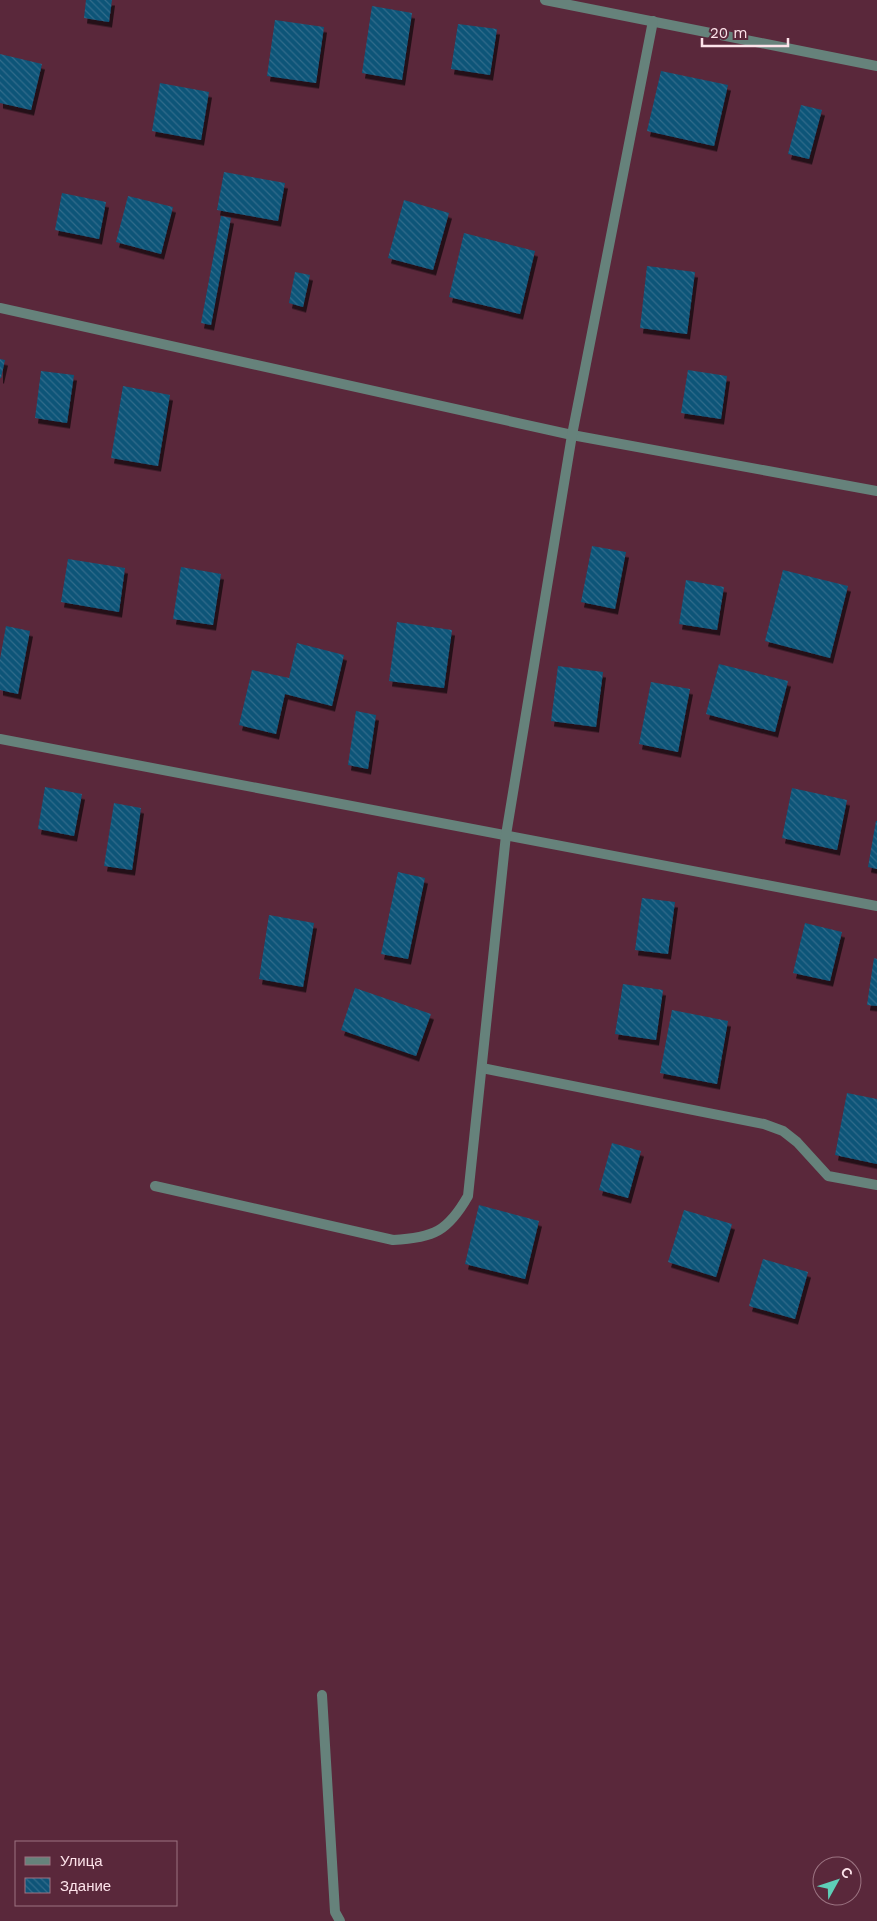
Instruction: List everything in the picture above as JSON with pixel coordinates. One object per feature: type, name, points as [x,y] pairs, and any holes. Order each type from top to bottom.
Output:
[{"type":"street","points":[[545,0],[877,66]]},
{"type":"street","points":[[154,1186],[393,1240],[419,1239],[440,1230],[456,1216],[468,1196],[506,835],[572,435],[654,21]]},
{"type":"street","points":[[0,308],[572,435],[877,491]]},
{"type":"street","points":[[0,739],[877,906]]},
{"type":"street","points":[[482,1068],[764,1124],[783,1131],[797,1142],[828,1176],[877,1185]]},
{"type":"street","points":[[322,1695],[336,1912],[340,1921]]},
{"type":"building","points":[[86,0],[112,0],[109,22],[84,18]]},
{"type":"building","points":[[372,6],[412,13],[402,80],[362,73]]},
{"type":"building","points":[[275,20],[324,27],[316,83],[267,76]]},
{"type":"building","points":[[458,24],[497,29],[490,75],[451,69]]},
{"type":"building","points":[[0,54],[42,64],[31,110],[0,103]]},
{"type":"building","points":[[661,71],[728,85],[714,146],[647,131]]},
{"type":"building","points":[[160,83],[209,92],[201,140],[152,131]]},
{"type":"building","points":[[801,105],[822,110],[809,159],[788,154]]},
{"type":"building","points":[[224,172],[285,183],[278,221],[217,210]]},
{"type":"building","points":[[62,193],[106,202],[99,239],[55,230]]},
{"type":"building","points":[[128,196],[173,207],[161,254],[116,242]]},
{"type":"building","points":[[404,200],[449,213],[433,270],[388,258]]},
{"type":"building","points":[[221,216],[231,218],[211,325],[201,323]]},
{"type":"building","points":[[464,233],[535,251],[520,314],[449,297]]},
{"type":"building","points":[[647,266],[695,272],[687,334],[640,328]]},
{"type":"building","points":[[295,272],[310,275],[303,307],[289,303]]},
{"type":"building","points":[[0,359],[5,360],[1,378],[0,378]]},
{"type":"building","points":[[688,370],[727,376],[721,419],[681,413]]},
{"type":"building","points":[[41,371],[74,375],[67,423],[35,418]]},
{"type":"building","points":[[123,386],[170,395],[158,466],[111,458]]},
{"type":"building","points":[[592,546],[626,552],[615,609],[581,602]]},
{"type":"building","points":[[68,559],[125,568],[119,612],[61,602]]},
{"type":"building","points":[[181,567],[221,574],[213,625],[173,619]]},
{"type":"building","points":[[783,570],[848,586],[830,658],[765,641]]},
{"type":"building","points":[[686,580],[724,587],[717,630],[679,624]]},
{"type":"building","points":[[397,622],[452,630],[444,688],[389,681]]},
{"type":"building","points":[[6,626],[30,631],[18,694],[0,690],[0,659]]},
{"type":"building","points":[[297,643],[344,655],[332,706],[285,694],[276,734],[239,725],[252,670],[289,678]]},
{"type":"building","points":[[719,664],[788,681],[775,732],[706,714]]},
{"type":"building","points":[[558,666],[603,672],[596,727],[551,721]]},
{"type":"building","points":[[651,682],[690,689],[678,752],[639,744]]},
{"type":"building","points":[[356,711],[376,715],[368,769],[348,765]]},
{"type":"building","points":[[45,787],[82,794],[74,836],[38,829]]},
{"type":"building","points":[[792,788],[847,800],[837,850],[782,838]]},
{"type":"building","points":[[114,803],[141,808],[132,870],[104,866]]},
{"type":"building","points":[[877,821],[877,869],[868,867]]},
{"type":"building","points":[[398,872],[425,878],[408,959],[381,954]]},
{"type":"building","points":[[642,898],[675,902],[668,954],[635,950]]},
{"type":"building","points":[[269,915],[314,923],[303,987],[259,979]]},
{"type":"building","points":[[805,923],[842,932],[830,981],[793,973]]},
{"type":"building","points":[[874,958],[877,959],[877,1006],[867,1005]]},
{"type":"building","points":[[623,984],[663,990],[656,1040],[615,1034]]},
{"type":"building","points":[[355,988],[431,1014],[416,1056],[341,1030]]},
{"type":"building","points":[[672,1010],[728,1021],[717,1084],[660,1073]]},
{"type":"building","points":[[847,1093],[877,1099],[877,1164],[835,1155]]},
{"type":"building","points":[[612,1143],[641,1151],[628,1198],[599,1190]]},
{"type":"building","points":[[479,1205],[539,1221],[525,1279],[465,1264]]},
{"type":"building","points":[[684,1210],[732,1224],[716,1277],[668,1262]]},
{"type":"building","points":[[763,1259],[808,1272],[795,1319],[749,1306]]}]
